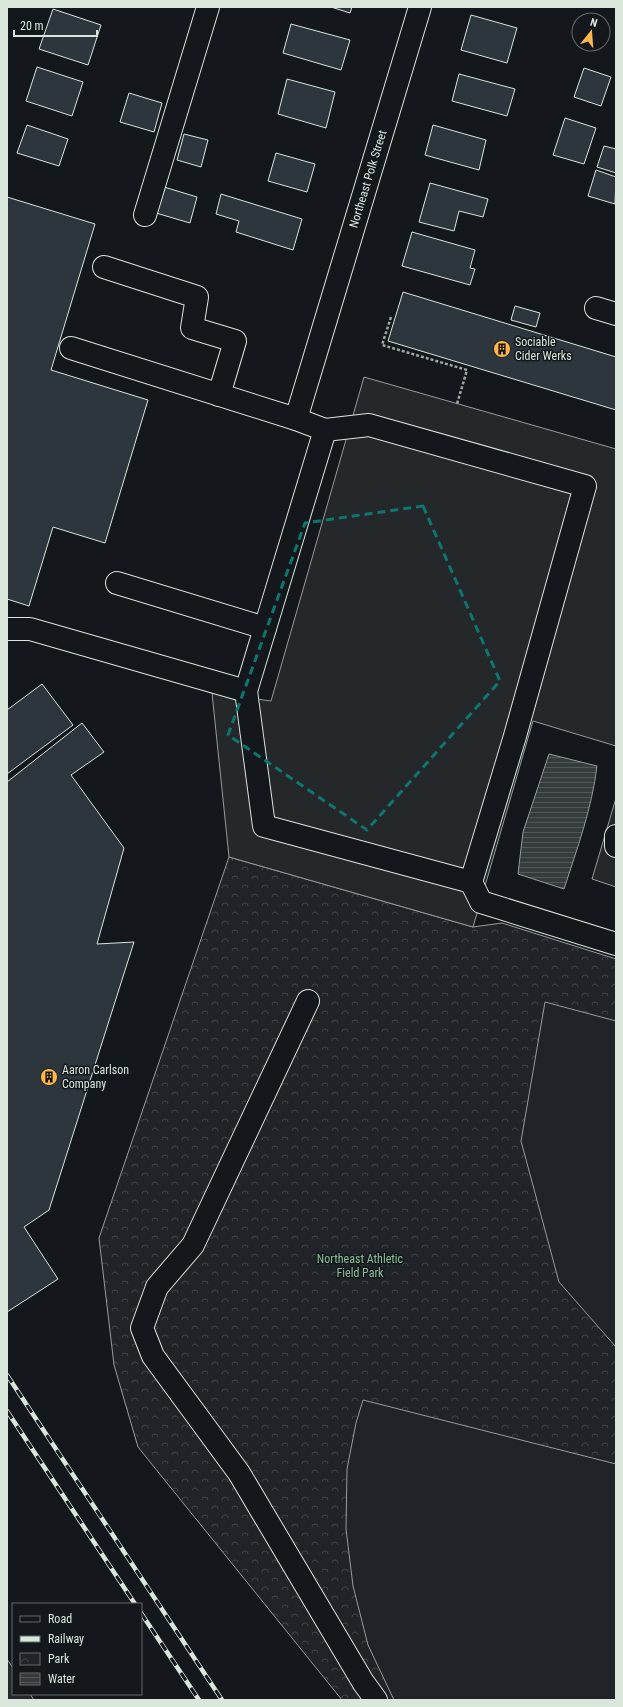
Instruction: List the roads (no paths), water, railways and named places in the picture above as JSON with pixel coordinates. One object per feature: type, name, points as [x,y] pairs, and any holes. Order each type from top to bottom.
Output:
[{"type":"street","points":[[145,215],[208,7]]},
{"type":"street","name":"Northeast Polk Street","points":[[296,419],[420,7]]},
{"type":"street","points":[[104,267],[197,297],[192,328],[235,341],[219,395]]},
{"type":"street","points":[[71,348],[296,419],[325,430],[369,425],[585,486],[517,728],[471,882],[481,902],[616,944]]},
{"type":"street","points":[[325,430],[246,691],[264,826],[471,882]]},
{"type":"street","points":[[117,583],[265,628]]},
{"type":"street","points":[[7,629],[30,628],[246,691]]},
{"type":"street","points":[[616,836],[616,846]]},
{"type":"street","points":[[308,1001],[193,1245],[157,1287],[142,1328],[153,1356],[239,1473],[363,1682],[376,1700]]},
{"type":"water","points":[[549,754],[597,766],[588,813],[564,889],[518,874],[523,832]]},
{"type":"railway","points":[[7,1375],[222,1700]]},
{"type":"railway","points":[[7,1411],[134,1603]]},
{"type":"railway","points":[[142,1614],[199,1700]]},
{"type":"place","name":"Sociable Cider Werks","points":[[502,349]]},
{"type":"place","name":"Aaron Carlson Company","points":[[49,1077]]},
{"type":"park label","name":"Northeast Athletic Field Park","points":[[360,1266]]}]
